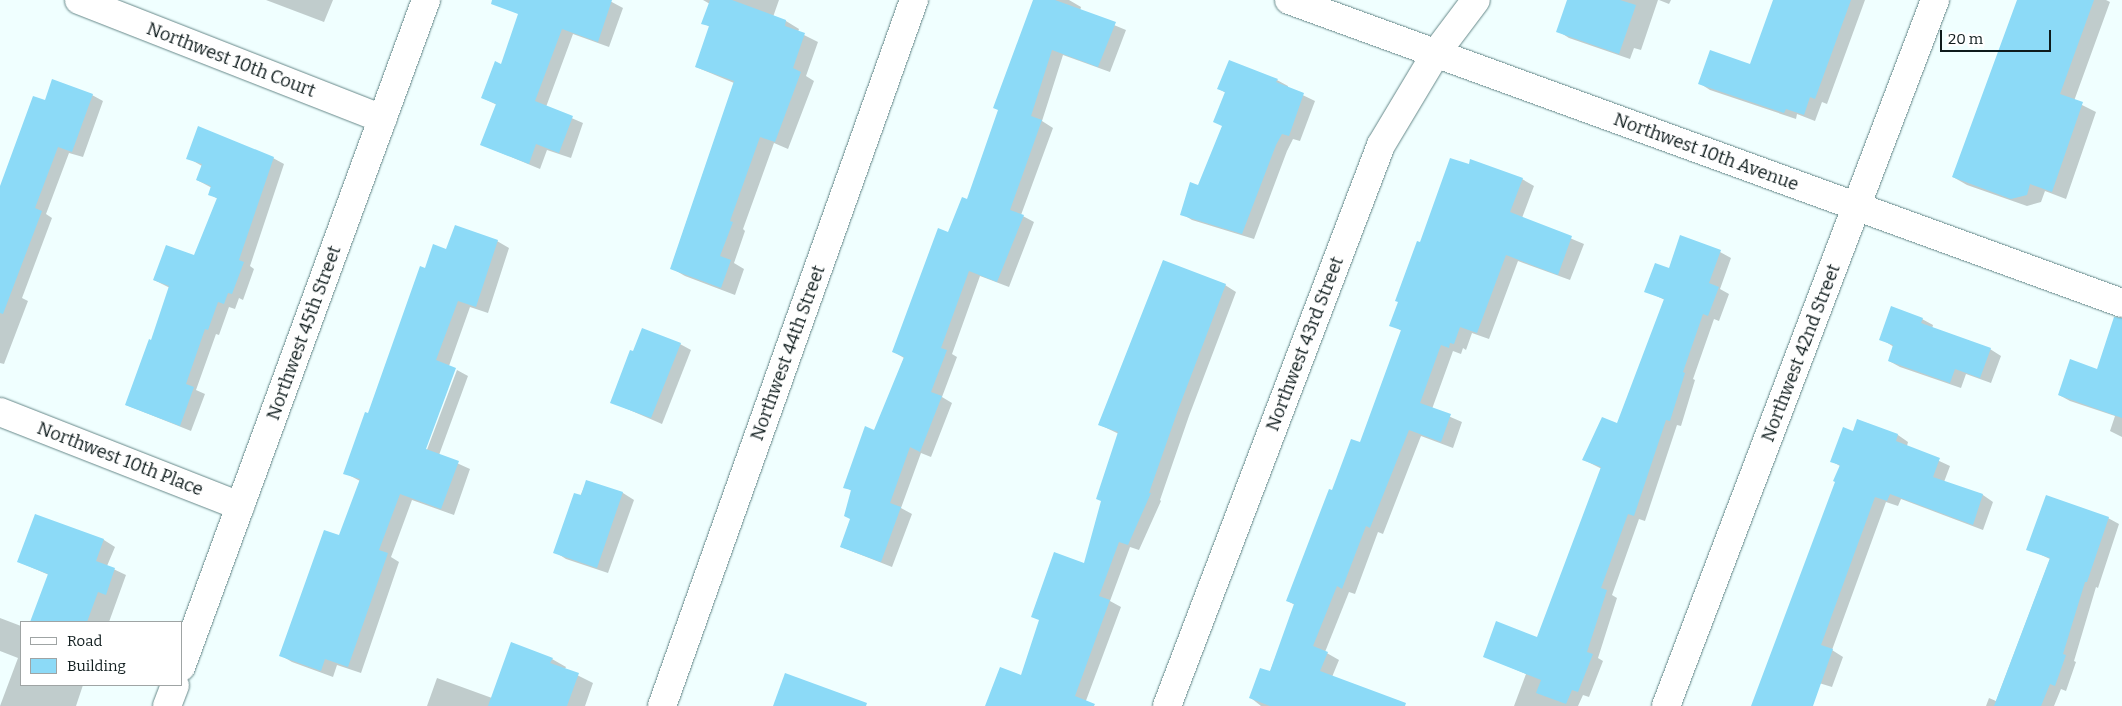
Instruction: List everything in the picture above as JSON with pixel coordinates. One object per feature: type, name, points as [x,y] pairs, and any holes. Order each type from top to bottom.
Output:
[{"type":"street","name":"Northwest 10th Court","points":[[79,0],[382,119]]},
{"type":"street","name":"Northwest 45th Street","points":[[182,664],[426,0]]},
{"type":"street","name":"Northwest 44th Street","points":[[662,706],[914,0]]},
{"type":"street","name":"Northwest 10th Avenue","points":[[1289,0],[2122,303]]},
{"type":"street","name":"Northwest 43rd Street","points":[[1167,706],[1381,146],[1436,53],[1476,0]]},
{"type":"street","name":"Northwest 42nd Street","points":[[1666,706],[1935,0]]},
{"type":"street","name":"Northwest 10th Place","points":[[0,412],[240,506]]},
{"type":"street","points":[[167,706],[175,686]]},
{"type":"building","points":[[492,0],[612,0],[598,42],[562,29],[535,101],[573,116],[559,153],[536,144],[529,164],[480,145],[496,104],[481,98],[495,61],[501,64],[518,14],[491,4]]},
{"type":"building","points":[[710,0],[732,0],[786,20],[785,26],[805,33],[793,68],[801,72],[775,142],[760,137],[730,221],[733,222],[720,256],[731,260],[721,288],[670,269],[734,81],[695,67],[709,26],[701,24]]},
{"type":"building","points":[[1033,0],[1055,0],[1116,22],[1098,67],[1052,50],[1031,116],[1042,120],[1010,210],[1024,215],[997,282],[969,271],[941,348],[947,350],[931,392],[942,396],[920,452],[910,447],[890,503],[901,507],[881,562],[840,547],[850,519],[844,516],[851,490],[843,488],[865,426],[874,430],[904,357],[892,352],[938,228],[948,232],[962,197],[967,199],[998,110],[993,108]]},
{"type":"building","points":[[1567,0],[1620,0],[1636,5],[1619,54],[1556,32]]},
{"type":"building","points":[[1773,0],[1851,0],[1815,99],[1810,97],[1804,115],[1786,109],[1784,113],[1698,84],[1710,50],[1750,64]]},
{"type":"building","points":[[2017,0],[2094,0],[2060,94],[2083,102],[2052,192],[2030,184],[2027,195],[2011,199],[1952,177]]},
{"type":"building","points":[[1229,60],[1278,79],[1276,82],[1304,93],[1289,136],[1282,134],[1276,145],[1242,234],[1180,215],[1190,182],[1198,185],[1222,126],[1213,122],[1225,92],[1217,89]]},
{"type":"building","points":[[52,79],[93,94],[72,152],[58,147],[35,208],[42,211],[3,314],[0,313],[0,186],[33,96],[45,100]]},
{"type":"building","points":[[198,126],[274,157],[239,260],[244,262],[232,294],[228,293],[224,304],[218,302],[208,330],[205,329],[186,384],[194,387],[180,426],[125,405],[149,339],[151,340],[169,286],[153,280],[166,245],[194,255],[217,198],[208,195],[211,186],[196,180],[202,164],[186,159]]},
{"type":"building","points":[[1450,158],[1469,164],[1470,159],[1523,178],[1510,212],[1572,236],[1558,275],[1506,255],[1477,333],[1460,327],[1454,344],[1450,343],[1449,348],[1441,345],[1420,403],[1451,414],[1441,442],[1409,430],[1370,528],[1366,526],[1342,589],[1337,586],[1313,646],[1328,652],[1320,671],[1406,703],[1405,706],[1270,706],[1249,698],[1260,668],[1270,671],[1294,604],[1286,601],[1329,489],[1332,490],[1351,439],[1360,442],[1401,330],[1389,326],[1398,302],[1395,301],[1417,241],[1420,242]]},
{"type":"building","points":[[455,225],[498,240],[476,307],[458,301],[436,360],[456,368],[426,449],[459,461],[441,509],[400,494],[379,550],[388,553],[348,667],[325,659],[321,671],[279,656],[324,530],[339,535],[360,479],[343,474],[365,412],[368,413],[420,266],[425,268],[433,244],[446,249]]},
{"type":"building","points":[[1680,235],[1721,250],[1709,283],[1719,287],[1708,316],[1703,314],[1683,372],[1685,373],[1670,421],[1666,420],[1634,516],[1628,514],[1601,588],[1607,590],[1587,652],[1593,654],[1578,692],[1572,690],[1566,704],[1536,693],[1541,680],[1483,657],[1496,621],[1537,637],[1601,467],[1582,460],[1602,417],[1617,423],[1664,299],[1644,292],[1655,263],[1669,268]]},
{"type":"building","points":[[1163,260],[1226,284],[1178,410],[1149,493],[1151,493],[1128,545],[1119,542],[1099,596],[1110,600],[1075,696],[1095,704],[1094,706],[985,706],[1000,667],[1021,675],[1039,620],[1031,617],[1054,552],[1084,563],[1101,501],[1096,499],[1118,432],[1098,425]]},
{"type":"building","points":[[1891,306],[1923,318],[1921,323],[1991,348],[1980,378],[1955,369],[1950,383],[1888,361],[1893,345],[1879,340]]},
{"type":"building","points":[[2114,317],[2122,318],[2122,418],[2058,395],[2070,359],[2097,369]]},
{"type":"building","points":[[642,328],[681,343],[651,418],[610,403],[630,350],[633,351]]},
{"type":"building","points":[[1857,419],[1898,434],[1896,441],[1940,458],[1933,477],[1983,494],[1973,525],[1890,494],[1887,501],[1875,497],[1821,645],[1833,649],[1813,706],[1751,706],[1835,482],[1833,481],[1840,465],[1830,462],[1843,427],[1853,431]]},
{"type":"building","points":[[586,480],[623,492],[597,568],[553,553],[574,493],[581,495]]},
{"type":"building","points":[[2046,495],[2109,517],[2087,582],[2085,582],[2063,654],[2066,655],[2055,686],[2050,684],[2041,706],[1994,706],[2050,558],[2026,550]]},
{"type":"building","points":[[35,514],[104,539],[96,561],[115,568],[106,595],[98,592],[87,621],[30,621],[48,574],[17,562]]},
{"type":"building","points":[[511,642],[553,658],[550,663],[579,673],[567,706],[488,706]]},
{"type":"building","points":[[785,673],[867,703],[866,706],[773,706]]}]
